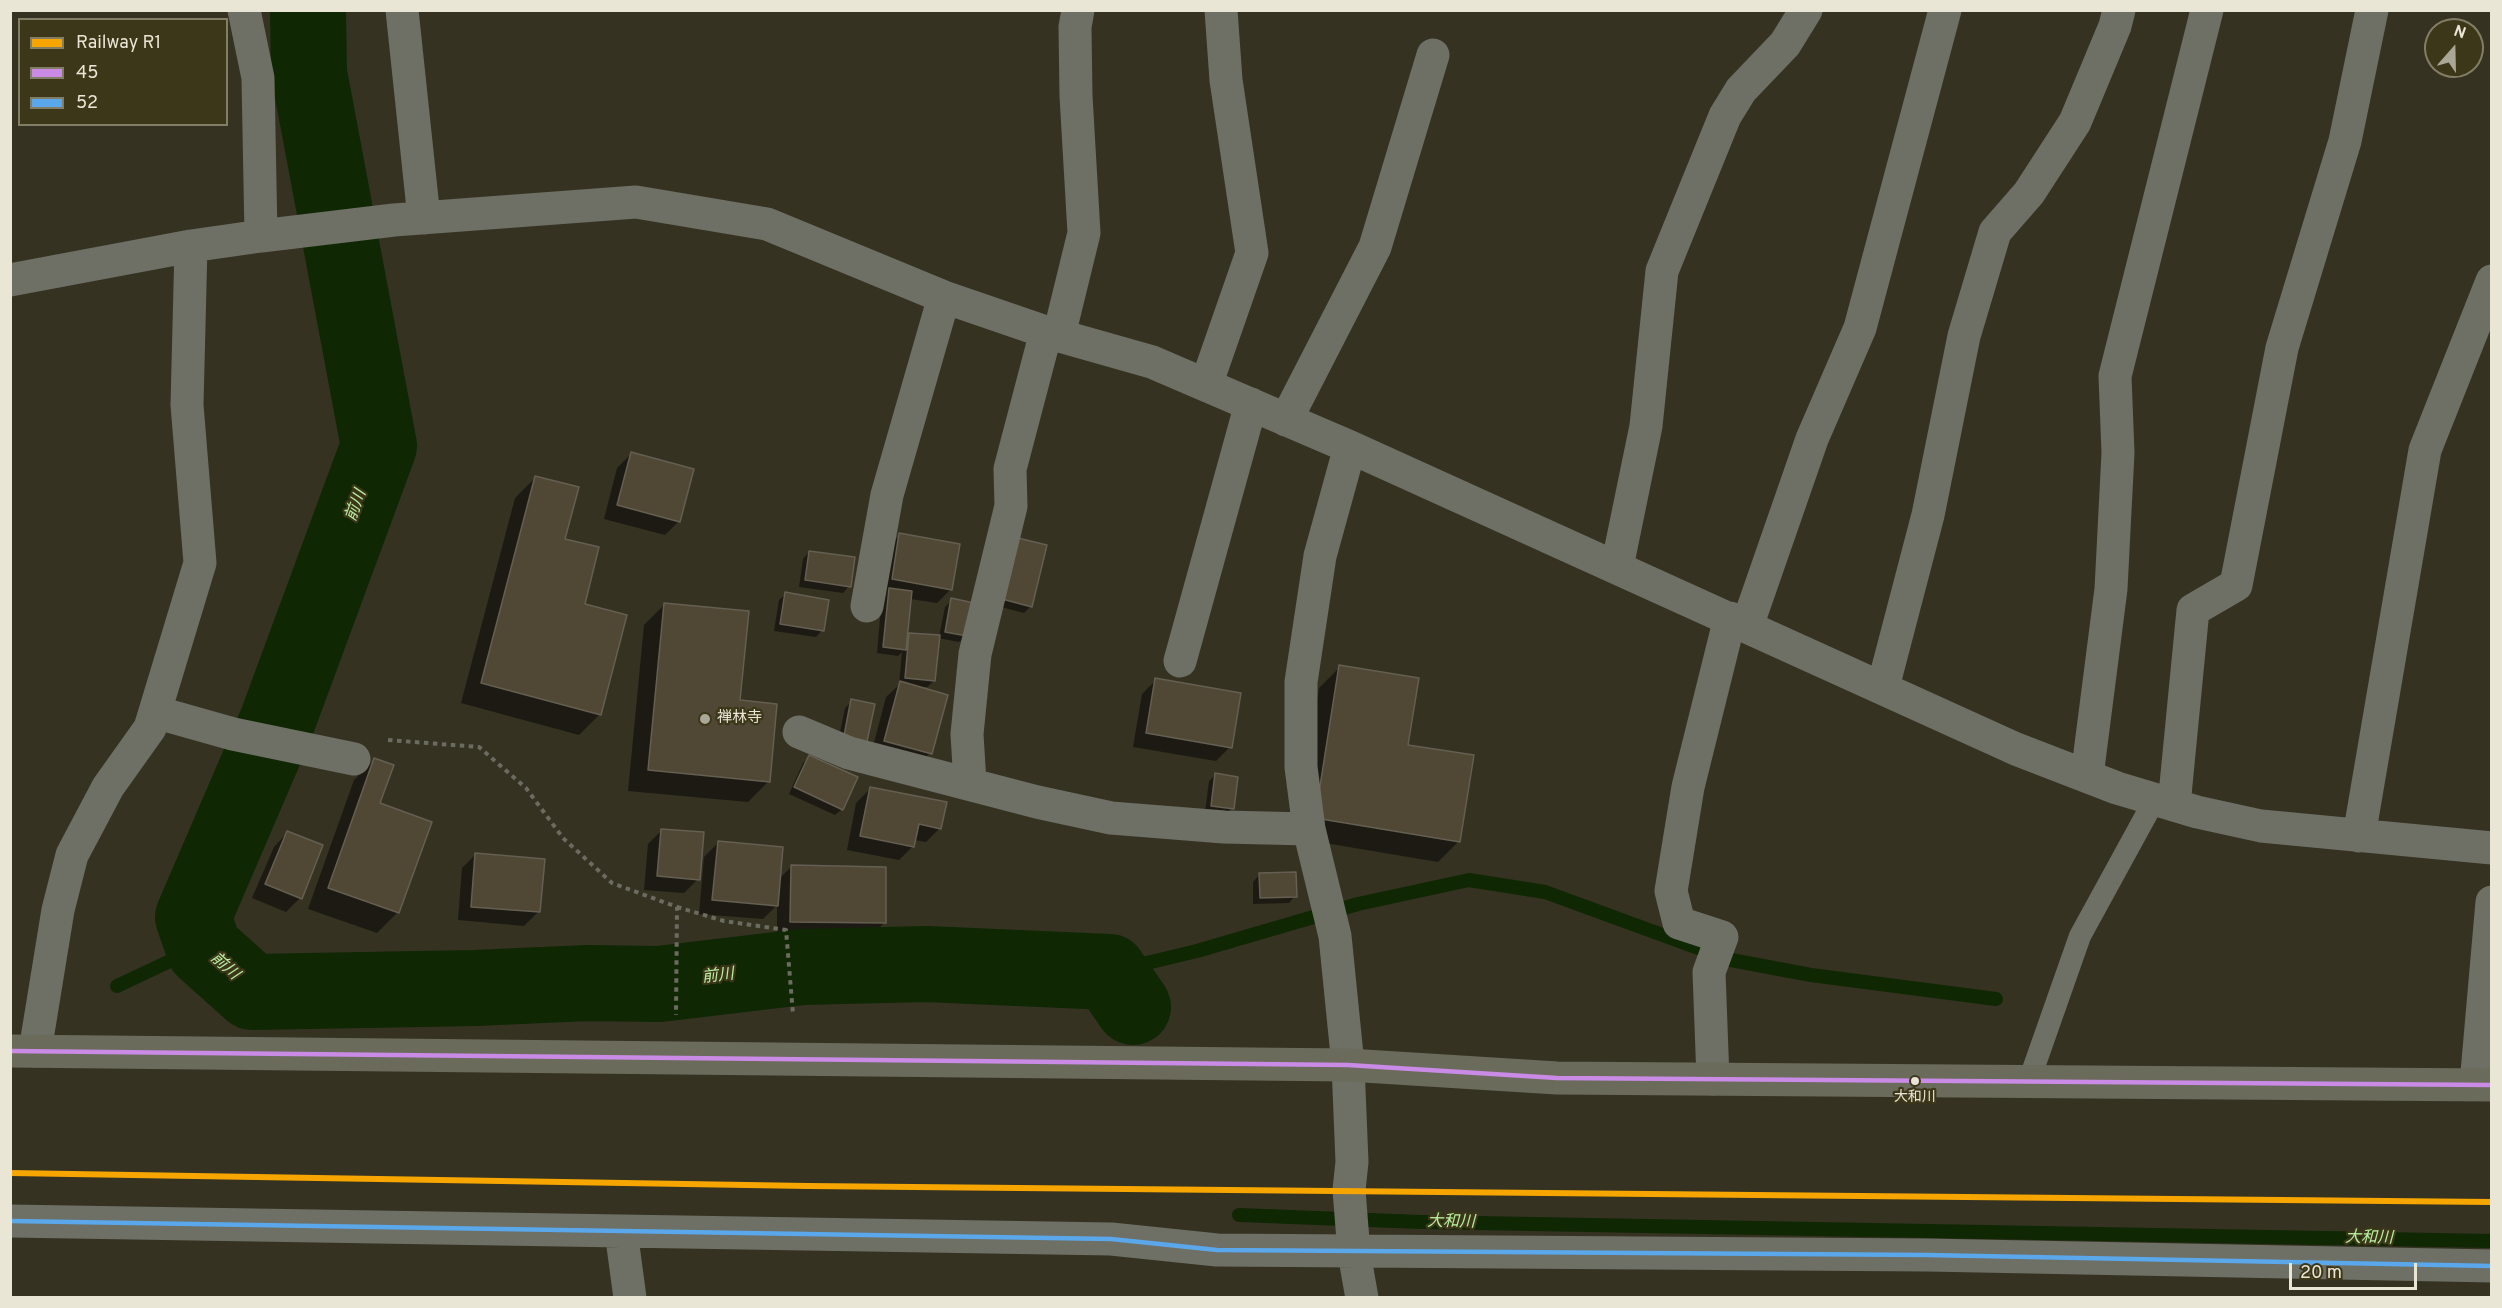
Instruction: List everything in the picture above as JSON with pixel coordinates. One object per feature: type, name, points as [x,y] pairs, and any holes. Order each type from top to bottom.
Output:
[{"type":"highway","points":[[23,1051],[1348,1065],[1557,1078],[2484,1084]]},
{"type":"street","points":[[244,10],[258,78],[261,236]]},
{"type":"street","points":[[402,10],[409,219]]},
{"type":"street","points":[[970,783],[967,734],[975,654],[1011,506],[1010,469],[1084,233],[1076,96],[1075,27],[1078,10]]},
{"type":"street","points":[[1206,385],[1252,253],[1227,80],[1221,10]]},
{"type":"street","points":[[1617,567],[1646,426],[1662,271],[1725,116],[1741,90],[1785,44],[1806,10]]},
{"type":"street","points":[[1713,1079],[1709,972],[1722,937],[1679,923],[1671,891],[1688,787],[1738,622],[1860,328],[1945,10]]},
{"type":"street","points":[[1883,687],[1928,515],[1964,336],[1995,232],[2030,194],[2075,123],[2115,26],[2119,10]]},
{"type":"street","points":[[2087,776],[2111,589],[2118,453],[2115,376],[2207,10]]},
{"type":"street","points":[[2165,802],[2193,610],[2236,585],[2282,348],[2345,141],[2372,10]]},
{"type":"street","points":[[1286,420],[1375,248],[1433,55]]},
{"type":"street","points":[[10,280],[191,246],[261,236],[409,219],[636,202],[767,224],[944,297],[1053,334],[1152,362],[1350,447],[2016,749],[2087,776],[2165,802],[2261,826],[2492,848]]},
{"type":"street","points":[[23,1051],[72,855],[108,787],[150,728],[200,563],[187,405],[191,246]]},
{"type":"street","points":[[2359,836],[2425,450],[2492,281]]},
{"type":"street","points":[[867,606],[887,495],[944,297]]},
{"type":"street","points":[[1180,661],[1251,404]]},
{"type":"street","points":[[1350,447],[1320,556],[1301,682],[1300,767],[1309,829],[1335,936],[1348,1065],[1352,1162],[1349,1190],[1354,1253],[1362,1298]]},
{"type":"street","points":[[155,712],[233,734],[354,759]]},
{"type":"street","points":[[799,732],[849,753],[1111,818],[1224,827],[1309,829]]},
{"type":"street","points":[[2484,1084],[2492,902]]},
{"type":"street","points":[[10,1221],[1111,1239],[1217,1250],[1354,1253],[1927,1255],[2492,1266]]},
{"type":"street","points":[[621,1231],[630,1298]]},
{"type":"lane","points":[[2029,1081],[2080,936],[2165,802]]},
{"type":"path","points":[[354,759],[386,740],[479,747],[526,788],[563,838],[612,884],[724,921],[786,930],[793,1014]]},
{"type":"path","points":[[676,1015],[677,907]]},
{"type":"building","points":[[631,452],[694,469],[680,522],[617,505]]},
{"type":"building","points":[[535,476],[579,487],[565,539],[599,547],[585,604],[627,615],[601,715],[481,683]]},
{"type":"building","points":[[899,533],[960,544],[952,590],[892,579]]},
{"type":"building","points":[[1018,538],[1047,545],[1032,607],[1002,599]]},
{"type":"building","points":[[809,551],[855,557],[851,587],[805,580]]},
{"type":"building","points":[[889,588],[912,591],[906,650],[883,647]]},
{"type":"building","points":[[785,592],[829,600],[824,631],[780,624]]},
{"type":"building","points":[[951,598],[974,603],[967,636],[945,632]]},
{"type":"building","points":[[664,603],[749,611],[740,700],[777,704],[770,782],[648,770]]},
{"type":"building","points":[[909,633],[940,635],[935,681],[905,678]]},
{"type":"building","points":[[1339,665],[1419,678],[1408,745],[1474,755],[1460,842],[1315,818]]},
{"type":"building","points":[[1155,678],[1241,693],[1232,748],[1146,733]]},
{"type":"building","points":[[900,681],[948,695],[932,754],[884,741]]},
{"type":"building","points":[[851,699],[875,704],[866,746],[843,741]]},
{"type":"building","points":[[809,755],[858,777],[843,810],[794,787]]},
{"type":"building","points":[[374,758],[394,765],[380,803],[432,822],[399,913],[328,888]]},
{"type":"building","points":[[1215,773],[1238,777],[1234,809],[1211,806]]},
{"type":"building","points":[[870,787],[947,802],[941,829],[919,824],[914,847],[860,836]]},
{"type":"building","points":[[661,829],[704,832],[700,880],[657,876]]},
{"type":"building","points":[[287,831],[323,845],[302,899],[265,884]]},
{"type":"building","points":[[718,841],[783,847],[778,906],[712,900]]},
{"type":"building","points":[[475,853],[545,859],[540,912],[471,907]]},
{"type":"building","points":[[791,865],[886,867],[886,923],[790,922]]},
{"type":"building","points":[[1296,872],[1297,897],[1260,898],[1259,873]]},
{"type":"waterway","name":"前川","points":[[308,10],[309,73],[379,446],[277,722],[193,917],[204,949],[252,992],[475,988],[588,983],[659,984],[802,967],[926,964],[1109,972],[1133,1007]]},
{"type":"waterway","points":[[1109,972],[1197,951],[1358,904],[1469,880],[1545,892],[1731,960],[1811,975],[1996,999]]},
{"type":"waterway","points":[[117,986],[185,954],[199,936]]},
{"type":"waterway","name":"大和川","points":[[1239,1215],[1421,1222],[2492,1241]]},
{"type":"rail line","name":"R1","points":[[10,1173],[808,1186],[2492,1202]]},
{"type":"transit line","name":"45","points":[[10,1051],[1348,1065],[1557,1078],[2492,1085]]},
{"type":"transit line","name":"52","points":[[10,1221],[1111,1239],[1217,1250],[1927,1255],[2492,1266]]},
{"type":"place","name":"禅林寺","points":[[705,719]]},
{"type":"place","name":"大和川","points":[[1915,1081]]}]
